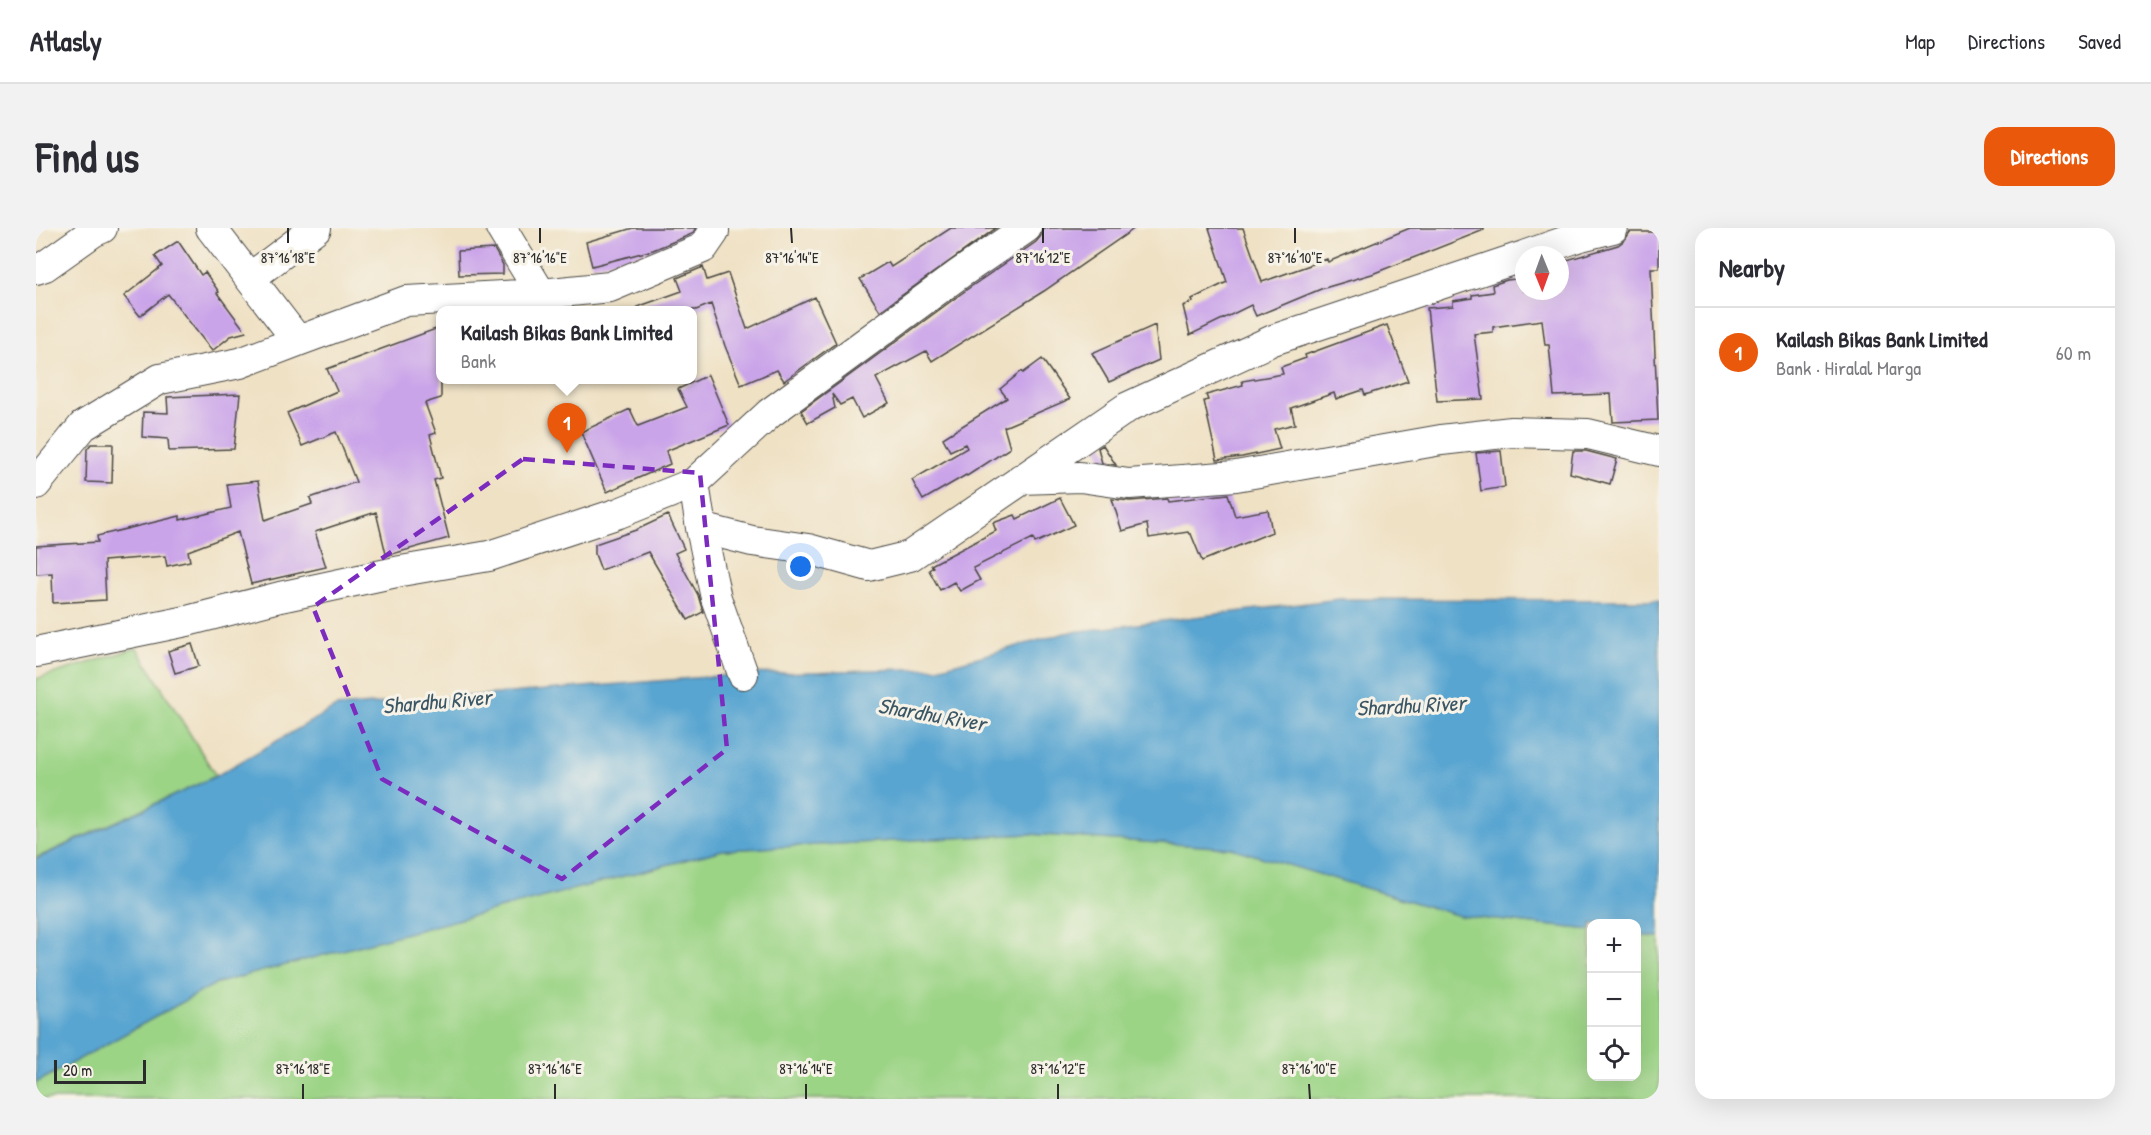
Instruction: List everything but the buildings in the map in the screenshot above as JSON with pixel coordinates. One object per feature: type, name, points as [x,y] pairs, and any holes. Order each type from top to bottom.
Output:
[{"type":"street","points":[[36,269],[45,266],[102,228]]},
{"type":"street","points":[[211,228],[298,341]]},
{"type":"street","points":[[250,279],[316,228]]},
{"type":"street","points":[[501,228],[541,294]]},
{"type":"street","points":[[36,484],[82,426],[160,378],[240,363],[406,301],[541,294],[610,287],[703,248],[714,228]]},
{"type":"street","points":[[36,652],[187,621],[280,597],[390,573],[489,555],[619,513],[694,483],[770,413],[1026,228]]},
{"type":"street","points":[[1552,246],[1613,228]]},
{"type":"street","points":[[701,528],[752,541],[808,549],[869,566],[910,556],[1128,407],[1273,340],[1515,258]]},
{"type":"street","points":[[1021,479],[1080,477],[1129,484],[1236,476],[1441,440],[1512,432],[1588,434],[1659,452]]},
{"type":"street","points":[[694,483],[701,528],[717,598],[743,674]]},
{"type":"highlighted area","points":[[523,459],[700,473],[727,749],[562,879],[382,779],[313,607]]},
{"type":"green space","points":[[137,648],[216,776],[36,858],[36,679]]},
{"type":"green space","points":[[1029,834],[1231,848],[1460,916],[1587,930],[1587,1081],[1641,1081],[1641,935],[1659,937],[1659,1099],[36,1099],[36,1083],[217,983],[723,850]]},
{"type":"water","name":"Shardhu River","points":[[1339,599],[1659,600],[1659,937],[1641,935],[1641,919],[1587,919],[1587,930],[1460,916],[1231,848],[1029,834],[723,850],[217,983],[36,1083],[36,859],[216,776],[336,707],[743,674],[938,668],[1065,633]]},
{"type":"place","name":"Kailash Bikas Bank Limited","points":[[567,453]]}]
